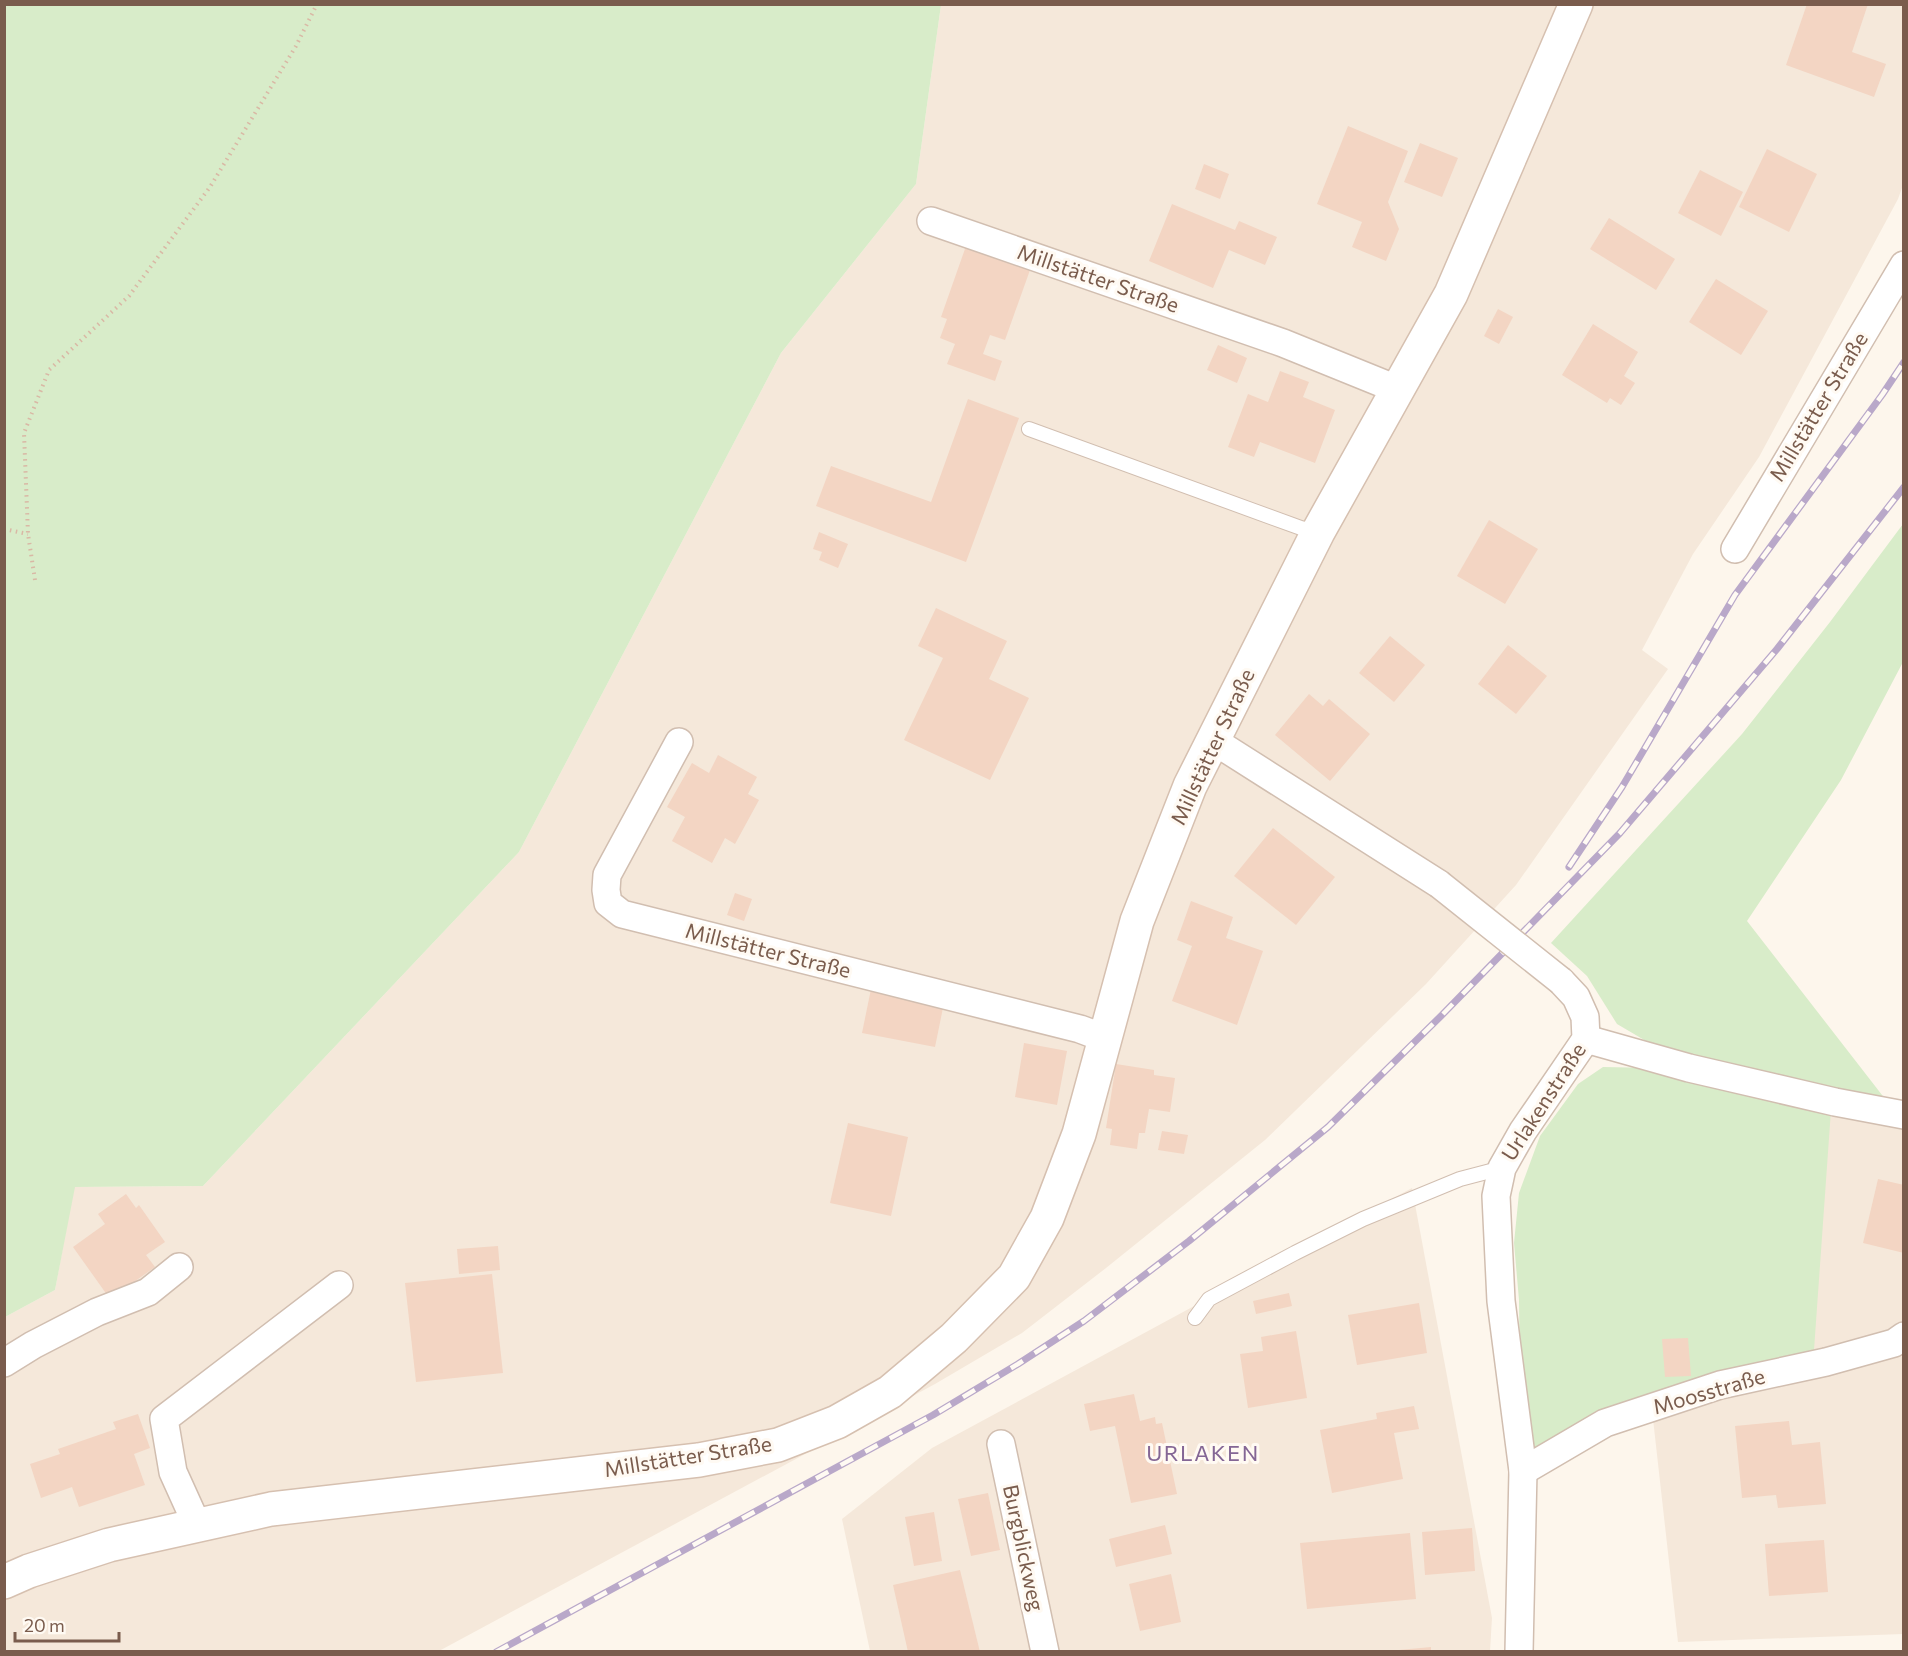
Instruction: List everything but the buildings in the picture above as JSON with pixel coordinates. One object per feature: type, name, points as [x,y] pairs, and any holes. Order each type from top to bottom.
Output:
[{"type":"street","name":"Millstätter Straße","points":[[4,1582],[29,1571],[109,1545],[271,1509],[699,1460],[778,1445],[837,1422],[890,1392],[954,1338],[1014,1277],[1047,1218],[1075,1144],[1137,921],[1190,786],[1318,532],[1451,294],[1576,4]]},
{"type":"street","name":"Millstätter Straße","points":[[931,221],[1283,343],[1399,390]]},
{"type":"street","name":"Millstätter Straße","points":[[1735,549],[1904,265]]},
{"type":"street","name":"Urlakenstraße","points":[[1214,741],[1439,884],[1561,981],[1576,997],[1585,1017],[1586,1039],[1523,1131],[1502,1168],[1496,1196],[1501,1301],[1523,1471],[1519,1652]]},
{"type":"street","name":"Millstätter Straße","points":[[679,742],[607,875],[608,903],[622,914],[1080,1029],[1104,1038]]},
{"type":"street","points":[[1586,1039],[1689,1068],[1835,1102],[1904,1115]]},
{"type":"street","points":[[4,1363],[33,1345],[97,1312],[148,1292],[179,1267]]},
{"type":"street","points":[[196,1526],[173,1472],[164,1419],[339,1286]]},
{"type":"street","name":"Moosstraße","points":[[1523,1471],[1605,1423],[1720,1385],[1826,1362],[1894,1343],[1904,1336]]},
{"type":"street","name":"Burgblickweg","points":[[1001,1444],[1045,1652]]},
{"type":"lane","points":[[1029,429],[1301,528],[1318,532]]},
{"type":"lane","points":[[1195,1318],[1209,1299],[1363,1219],[1450,1183],[1502,1168]]},
{"type":"path","points":[[36,580],[28,534],[24,433],[49,370],[129,296],[210,187],[296,46],[317,4]]},
{"type":"path","points":[[4,529],[28,534]]},
{"type":"shaded area","points":[[941,5],[1903,5],[1903,185],[1898,199],[1759,457],[1693,554],[1642,650],[1668,669],[1516,885],[1426,984],[1265,1140],[1022,1333],[935,1384],[439,1651],[5,1652],[5,1317],[55,1290],[74,1187],[203,1186],[519,852],[781,353],[916,184]]},
{"type":"shaded area","points":[[1831,1110],[1903,1125],[1903,1634],[1678,1642],[1652,1410]]},
{"type":"shaded area","points":[[1412,1188],[1492,1618],[1490,1651],[870,1651],[842,1519],[932,1448]]},
{"type":"green space","points":[[5,4],[941,5],[916,184],[781,353],[519,852],[203,1186],[75,1187],[55,1290],[5,1317]]},
{"type":"green space","points":[[1903,524],[1903,662],[1841,780],[1747,921],[1889,1104],[1663,1051],[1617,1024],[1587,976],[1551,943],[1742,734]]},
{"type":"green space","points":[[1603,1067],[1656,1068],[1831,1110],[1814,1350],[1521,1459],[1519,1300],[1514,1243],[1519,1193],[1540,1136],[1578,1084]]},
{"type":"railway","points":[[1569,867],[1622,787],[1735,595],[1904,362]]},
{"type":"railway","points":[[496,1652],[933,1415],[1018,1364],[1084,1321],[1189,1241],[1328,1127],[1441,1016],[1620,833],[1777,649],[1904,487]]},
{"type":"district","name":"URLAKEN","points":[[1203,1453]]}]
